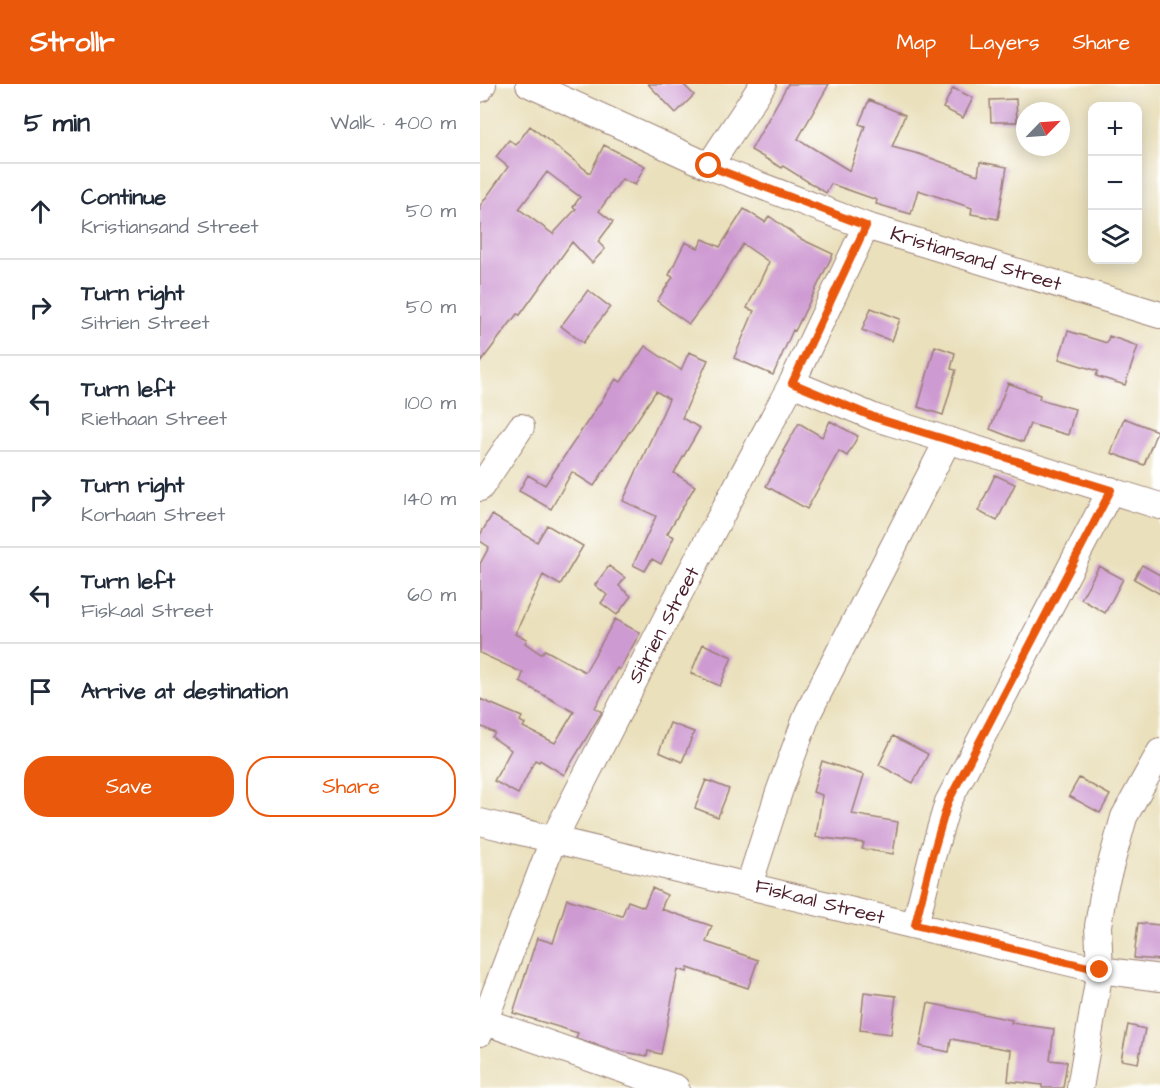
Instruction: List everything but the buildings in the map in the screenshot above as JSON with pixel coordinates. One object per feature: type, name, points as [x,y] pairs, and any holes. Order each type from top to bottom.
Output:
[{"type":"street","points":[[480,89],[483,84]]},
{"type":"street","name":"Kristiansand Street","points":[[529,84],[709,166],[866,226],[1160,315]]},
{"type":"street","points":[[709,166],[763,84]]},
{"type":"street","name":"Sitrien Street","points":[[481,1025],[552,840],[672,607],[792,383],[866,226]]},
{"type":"street","points":[[792,383],[876,418],[1160,506]]},
{"type":"street","points":[[480,488],[521,428]]},
{"type":"street","points":[[749,885],[778,792],[808,713],[948,440]]},
{"type":"street","points":[[915,925],[948,802],[1111,490]]},
{"type":"street","points":[[1080,1088],[1100,970],[1098,926],[1113,851],[1124,817],[1160,752]]},
{"type":"street","name":"Fiskaal Street","points":[[480,822],[1100,970],[1160,978]]},
{"type":"street","points":[[481,1025],[676,1088]]},
{"type":"route","points":[[709,166],[866,226],[792,383],[876,418],[1111,490],[948,802],[915,925],[1100,970]]}]
